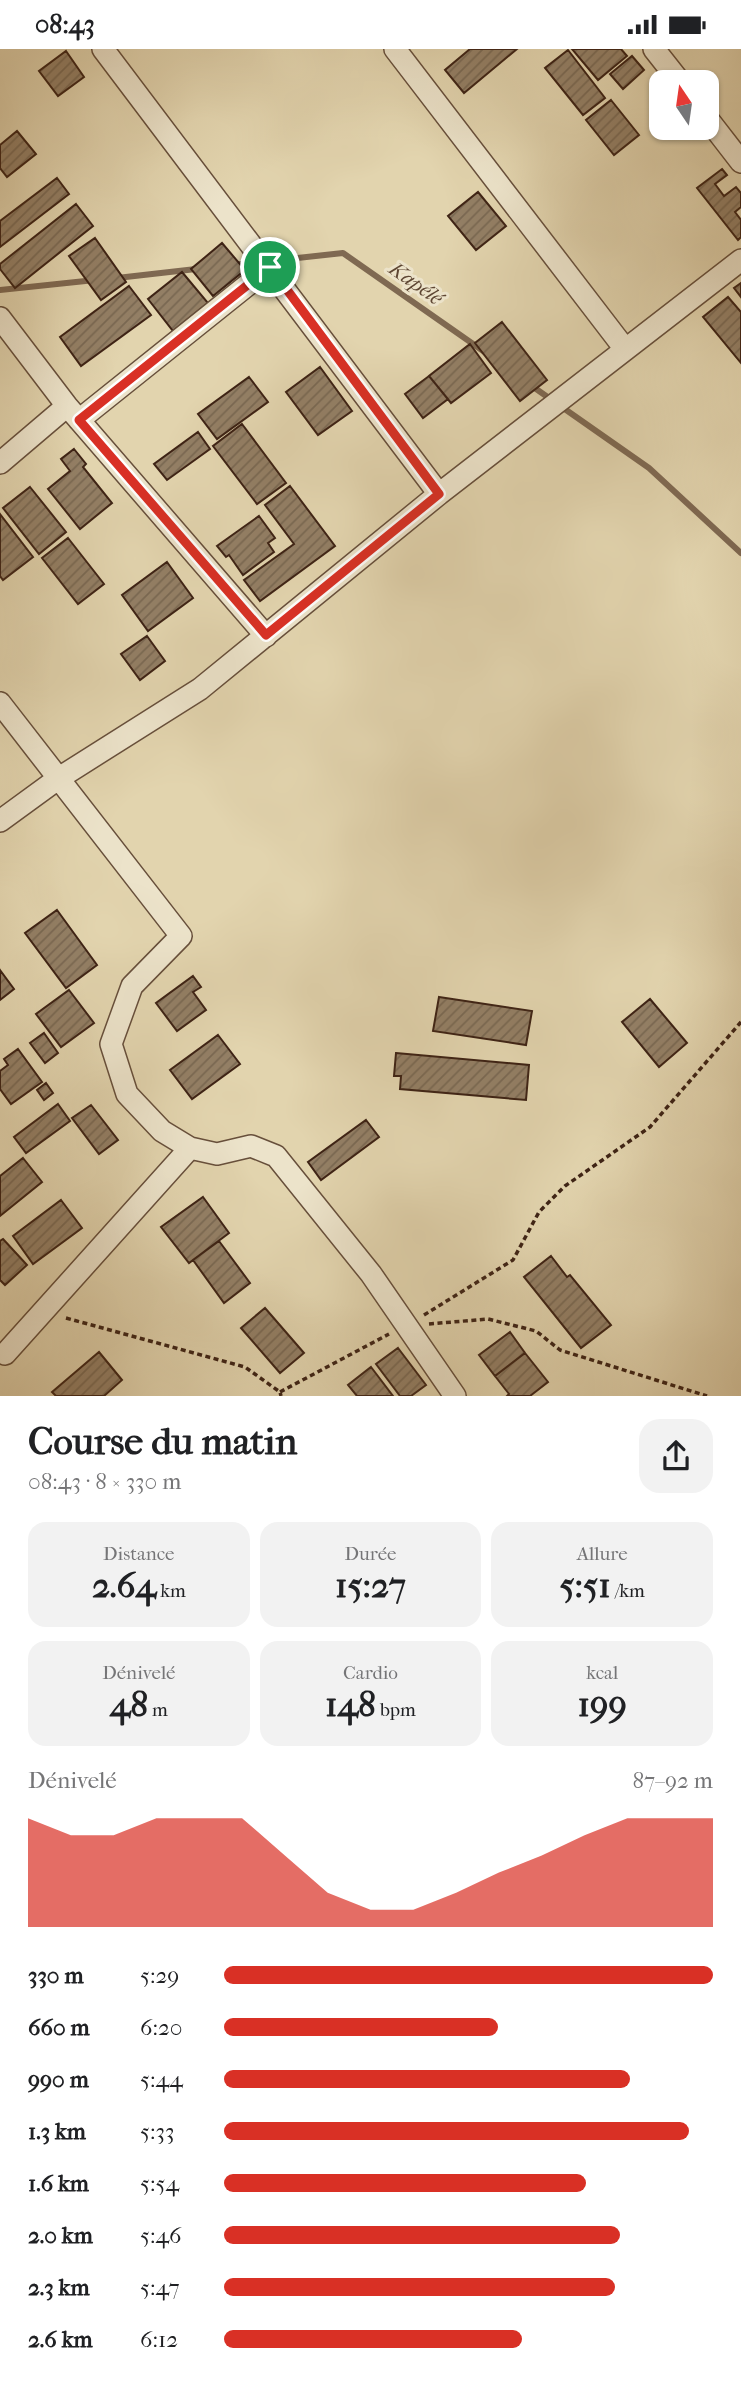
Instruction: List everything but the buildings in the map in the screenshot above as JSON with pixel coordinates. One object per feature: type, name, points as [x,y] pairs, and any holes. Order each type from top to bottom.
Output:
[{"type":"street","points":[[103,49],[439,494]]},
{"type":"street","points":[[395,49],[625,349]]},
{"type":"street","points":[[654,49],[671,70]]},
{"type":"street","points":[[719,134],[741,162]]},
{"type":"street","points":[[0,821],[59,778],[201,689],[439,494],[741,260]]},
{"type":"street","points":[[0,463],[73,413],[270,267]]},
{"type":"street","points":[[0,318],[73,413],[266,635]]},
{"type":"street","points":[[0,702],[181,936],[132,986],[111,1044],[127,1094],[162,1131],[190,1148],[217,1154],[251,1146],[275,1156],[371,1274],[455,1396]]},
{"type":"street","points":[[5,1354],[190,1148]]},
{"type":"path","points":[[44,1312],[245,1367],[280,1394],[406,1325],[513,1260],[539,1212],[565,1186],[650,1127],[741,1022]]},
{"type":"path","points":[[406,1325],[488,1319],[536,1331],[561,1350],[707,1396]]},
{"type":"waterway","name":"Kapélé","points":[[270,261],[343,253],[486,353]]},
{"type":"waterway","name":"Kapélé","points":[[232,265],[259,262]]},
{"type":"waterway","name":"Kapélé","points":[[117,278],[196,269]]},
{"type":"waterway","name":"Kapélé","points":[[0,290],[95,280]]},
{"type":"waterway","name":"Kapélé","points":[[529,384],[649,468],[741,553]]},
{"type":"route","points":[[270,267],[439,494],[266,635],[79,420],[270,267]]}]
